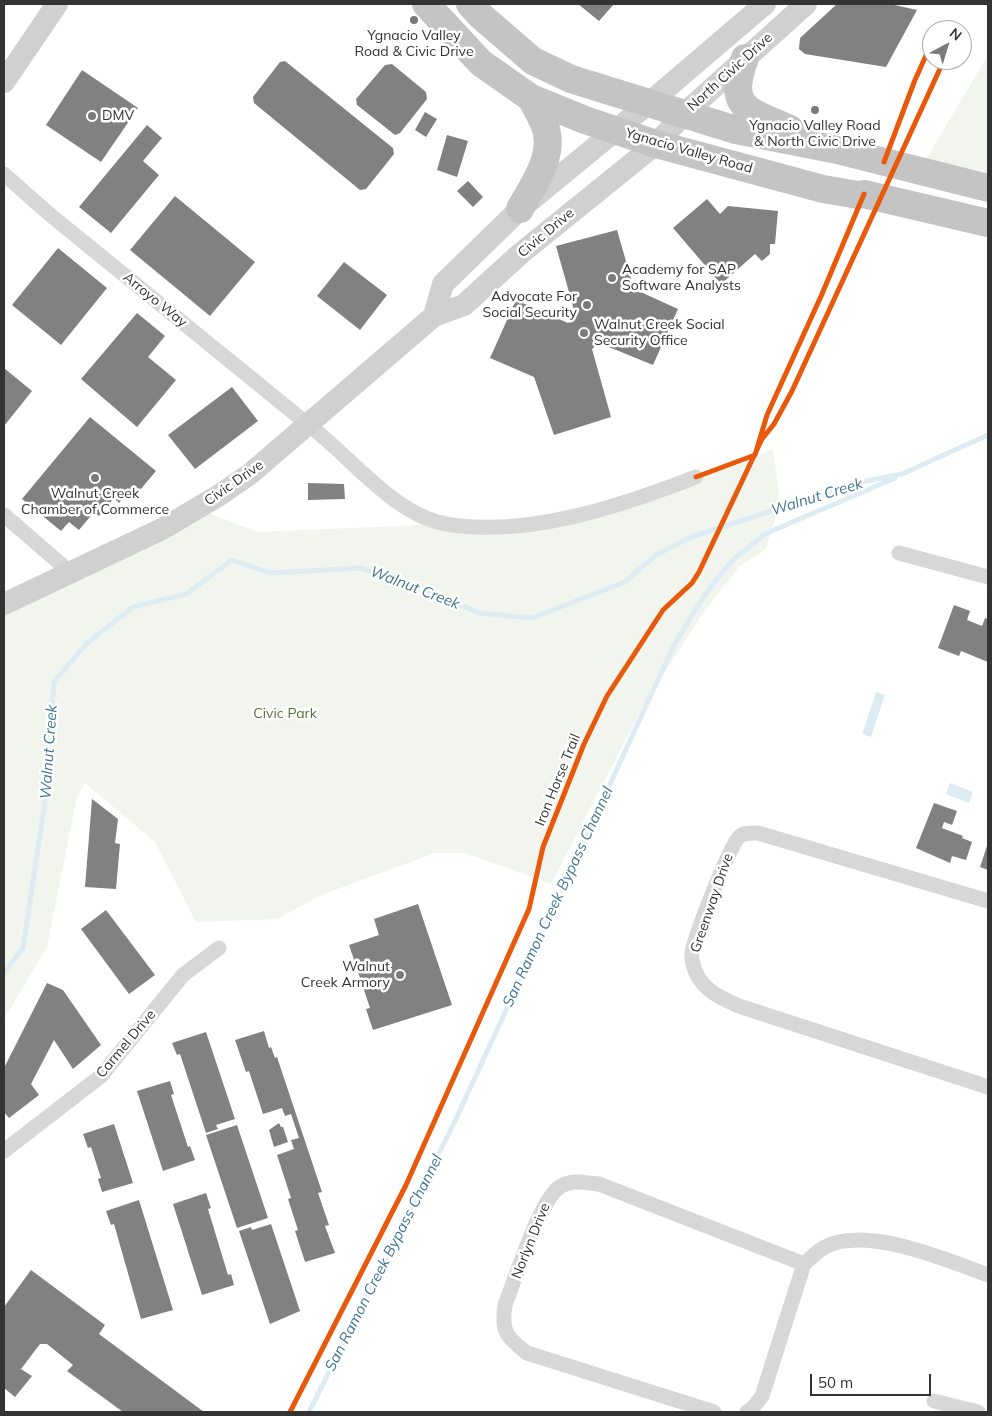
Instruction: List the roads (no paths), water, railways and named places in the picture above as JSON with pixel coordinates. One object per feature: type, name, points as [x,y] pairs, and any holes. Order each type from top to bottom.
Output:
[{"type":"highway","name":"Ygnacio Valley Road","points":[[426,4],[481,63],[531,98],[656,144],[823,189],[858,195],[864,194],[988,223]]},
{"type":"highway","points":[[470,4],[480,16],[534,61],[571,79],[736,130],[836,150],[988,188]]},
{"type":"highway","points":[[745,58],[736,88],[742,102],[751,112],[836,150]]},
{"type":"highway","points":[[520,209],[541,170],[548,141],[546,128],[531,98]]},
{"type":"main road","points":[[4,82],[57,4]]},
{"type":"main road","name":"North Civic Drive","points":[[616,130],[765,4]]},
{"type":"main road","name":"North Civic Drive","points":[[656,144],[684,113],[806,4]]},
{"type":"main road","points":[[434,316],[444,284],[520,209],[616,130]]},
{"type":"main road","name":"Civic Drive","points":[[4,604],[162,529],[218,496],[250,474],[434,316],[464,305],[520,254],[656,144]]},
{"type":"street","name":"Arroyo Way","points":[[4,174],[48,213],[308,425],[407,510],[445,524],[521,527],[628,503],[696,477]]},
{"type":"street","points":[[4,515],[70,572]]},
{"type":"street","points":[[899,552],[988,577]]},
{"type":"street","name":"Greenway Drive","points":[[988,901],[758,833],[747,833],[740,836],[728,853],[692,952],[697,974],[703,984],[717,996],[739,1006],[988,1087]]},
{"type":"street","name":"Carmel Drive","points":[[4,1151],[101,1076],[183,975],[218,948]]},
{"type":"street","name":"Norlyn Drive","points":[[714,1412],[527,1352],[505,1333],[502,1321],[505,1305],[540,1213],[548,1198],[559,1186],[574,1181],[599,1184],[804,1264]]},
{"type":"street","points":[[747,1412],[752,1409],[762,1396],[804,1264],[825,1247],[848,1240],[862,1239],[928,1252],[988,1275]]},
{"type":"street","points":[[934,1401],[978,1412]]},
{"type":"waterway","name":"Walnut Creek","points":[[4,972],[23,948],[44,808],[54,682],[86,644],[133,607],[186,594],[232,560],[270,573],[361,568],[416,585],[479,613],[532,618],[625,582],[656,555],[691,537],[861,482],[902,474],[988,435]]},
{"type":"waterway","name":"San Ramon Creek Bypass Channel","points":[[309,1412],[456,1119],[674,645],[704,596],[735,558],[767,533],[895,478]]},
{"type":"place","name":"Ygnacio Valley Road & Civic Drive","points":[[414,20]]},
{"type":"place","name":"Ygnacio Valley Road & North Civic Drive","points":[[815,110]]},
{"type":"place","name":"DMV","points":[[92,116]]},
{"type":"place","name":"Academy for SAP Software Analysts","points":[[612,278]]},
{"type":"place","name":"Advocate For Social Security","points":[[587,305]]},
{"type":"place","name":"Walnut Creek Social Security Office","points":[[584,333]]},
{"type":"place","name":"Walnut Creek Chamber of Commerce","points":[[95,478]]},
{"type":"place","name":"Walnut Creek Armory","points":[[400,975]]},
{"type":"park label","name":"Civic Park","points":[[285,714]]}]
